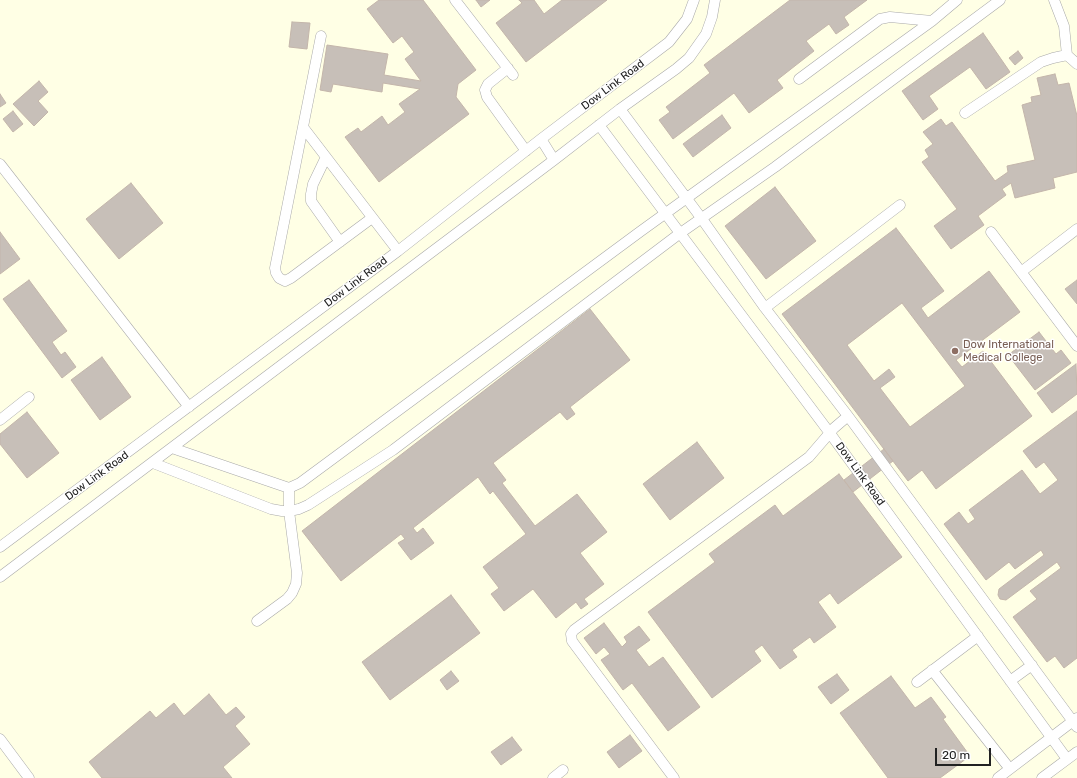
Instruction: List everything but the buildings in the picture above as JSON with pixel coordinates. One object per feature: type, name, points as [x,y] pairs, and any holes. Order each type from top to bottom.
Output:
[{"type":"lane","points":[[455,0],[510,72],[488,84],[485,90],[487,97],[526,151]]},
{"type":"lane","name":"Dow Link Road","points":[[0,547],[398,251],[541,139],[669,42],[687,19],[694,0]]},
{"type":"lane","name":"Dow Link Road","points":[[0,577],[689,58],[706,34],[712,17],[715,0]]},
{"type":"lane","points":[[172,448],[289,488],[300,483],[665,214],[932,21],[957,0]]},
{"type":"lane","points":[[153,463],[271,509],[289,511],[308,505],[393,450],[679,234],[775,167],[1000,0]]},
{"type":"lane","points":[[1054,0],[1064,26],[1067,55],[1077,64]]},
{"type":"lane","points":[[799,79],[880,19],[890,17],[932,21]]},
{"type":"lane","points":[[320,36],[275,268],[276,273],[280,278],[285,280],[291,278],[372,218]]},
{"type":"lane","points":[[965,113],[1041,62],[1067,55]]},
{"type":"lane","points":[[620,109],[702,219],[765,308],[848,416],[1032,665],[1076,722],[1051,737],[998,778]]},
{"type":"lane","name":"Dow Link Road","points":[[599,125],[679,234],[829,432],[1067,759]]},
{"type":"lane","points":[[303,127],[398,251]]},
{"type":"lane","points":[[541,139],[554,160]]},
{"type":"lane","points":[[326,157],[313,184],[311,201],[340,242]]},
{"type":"lane","points":[[0,164],[189,407]]},
{"type":"lane","points":[[765,308],[900,205]]},
{"type":"lane","points":[[1021,272],[1077,229]]},
{"type":"lane","points":[[991,232],[1077,346]]},
{"type":"lane","points":[[0,420],[28,397]]},
{"type":"lane","points":[[674,778],[572,641],[571,634],[574,630],[809,457],[829,432],[848,416]]},
{"type":"lane","points":[[257,621],[287,599],[292,593],[296,584],[297,573],[289,511],[289,488]]},
{"type":"lane","points":[[917,682],[978,636]]},
{"type":"lane","points":[[1010,682],[1032,665]]},
{"type":"lane","points":[[932,670],[1010,769]]},
{"type":"lane","points":[[0,739],[29,778]]},
{"type":"lane","points":[[1042,778],[1077,752]]},
{"type":"lane","points":[[553,778],[563,770]]},
{"type":"shaded area","points":[[0,0],[1077,0],[1077,778],[0,778]]},
{"type":"place","name":"Dow International Medical College","points":[[955,351]]}]
